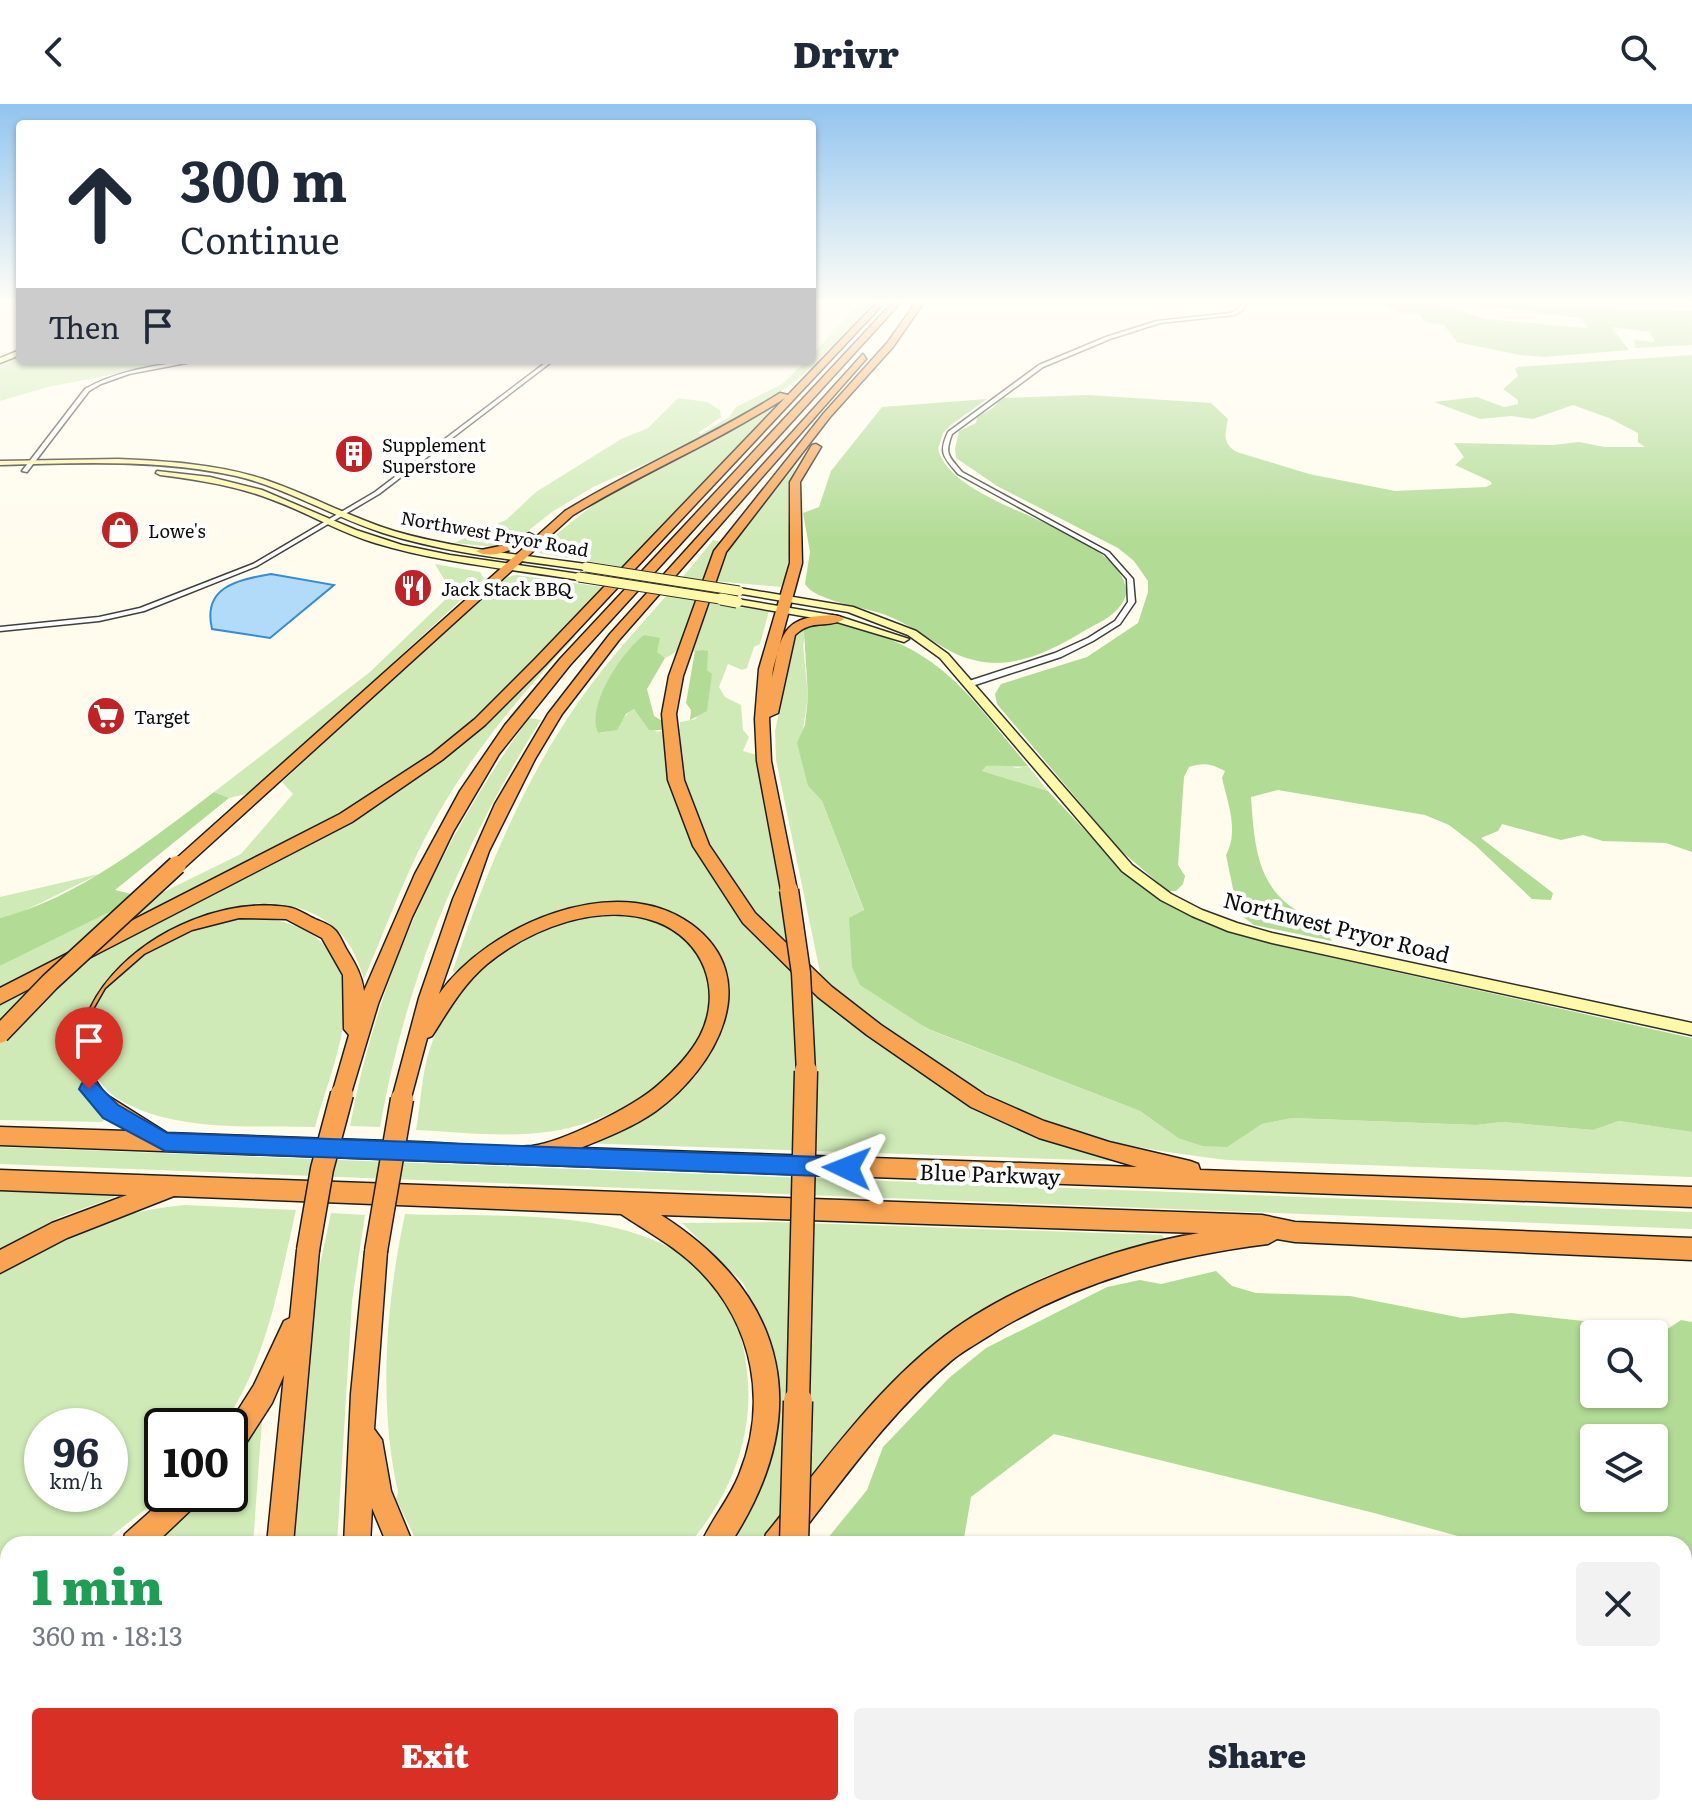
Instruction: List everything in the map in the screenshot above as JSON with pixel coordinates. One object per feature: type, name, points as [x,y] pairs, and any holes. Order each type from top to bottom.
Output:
[{"type":"highway","points":[[0,1034],[50,982],[177,865],[514,561],[586,501],[739,423],[804,381]]},
{"type":"highway","points":[[0,997],[346,818],[437,757],[480,722],[540,662],[805,381]]},
{"type":"highway","points":[[281,1536],[300,1307],[322,1169],[352,1056],[374,990],[421,879],[494,750],[563,666],[825,381]]},
{"type":"highway","points":[[357,1536],[363,1394],[376,1251],[412,1055],[468,880],[510,790],[556,713],[608,646],[842,381]]},
{"type":"highway","points":[[794,1536],[806,1023],[801,950],[764,761],[766,669],[796,563],[795,482],[859,381]]},
{"type":"highway","points":[[857,384],[827,415],[720,551],[681,661],[669,714],[672,749],[676,780],[701,846],[741,907],[781,951],[825,992],[937,1076],[978,1101],[1039,1129],[1109,1151],[1228,1181]]},
{"type":"highway","points":[[482,551],[514,546],[589,494],[652,466]]},
{"type":"highway","points":[[763,743],[789,634],[797,625],[812,620],[838,619]]},
{"type":"highway","points":[[165,1142],[111,1111],[89,1089],[74,1064],[73,1034],[84,1003],[105,976],[158,936],[187,923],[245,909],[274,910],[301,917],[325,932],[344,953],[352,975],[355,998],[352,1056]]},
{"type":"highway","points":[[412,1055],[459,981],[490,953],[540,924],[600,910],[629,910],[653,914],[678,926],[702,943],[716,965],[722,993],[718,1021],[708,1046],[680,1077],[646,1106],[593,1133],[529,1157]]},
{"type":"highway","name":"Blue Parkway","points":[[0,1136],[1692,1197]]},
{"type":"highway","name":"Blue Parkway","points":[[0,1180],[1262,1225],[1295,1232],[1692,1249]]},
{"type":"highway","points":[[0,1262],[33,1241],[71,1225],[179,1187]]},
{"type":"highway","points":[[625,1204],[708,1263],[750,1317],[762,1349],[767,1389],[765,1431],[754,1474],[730,1523],[720,1536]]},
{"type":"highway","points":[[782,1536],[856,1443],[942,1352],[1003,1313],[1050,1288],[1104,1267],[1205,1240],[1295,1232]]},
{"type":"highway","points":[[248,1417],[263,1394],[300,1307]]},
{"type":"highway","points":[[363,1394],[378,1492],[397,1536]]},
{"type":"highway","points":[[144,1536],[170,1512]]},
{"type":"main road","name":"Northwest Pryor Road","points":[[0,463],[107,461],[210,469],[279,486],[344,514],[412,538],[482,551],[579,577],[850,609],[899,626],[944,656],[1127,868],[1166,897],[1197,913],[1272,938],[1692,1029]]},
{"type":"main road","name":"Northwest Pryor Road","points":[[0,471],[93,469],[193,477],[260,493],[326,523],[410,549],[586,567],[738,597]]},
{"type":"main road","name":"Northwest Pryor Road","points":[[785,603],[891,634],[920,647],[969,684]]},
{"type":"street","points":[[25,471],[87,390],[103,381]]},
{"type":"street","points":[[0,629],[99,619],[157,606],[255,565],[377,493],[525,381]]},
{"type":"street","points":[[969,684],[1052,658],[1080,645],[1120,620],[1130,609],[1134,588],[1126,570],[1107,553],[960,473],[946,456],[944,447],[950,433],[1022,381]]},
{"type":"green space","points":[[0,381],[79,381],[48,387],[0,401]]},
{"type":"green space","points":[[795,381],[758,409],[708,436],[593,487],[552,512],[515,541],[495,547],[454,543],[506,520],[536,492],[621,439],[648,428],[678,398],[707,402],[720,410],[721,417],[698,433],[701,434],[729,417],[736,407],[782,384]]},
{"type":"green space","points":[[1512,381],[1692,381],[1692,852],[1666,843],[1603,841],[1583,835],[1561,840],[1502,824],[1498,831],[1481,838],[1553,893],[1551,900],[1532,899],[1475,845],[1449,825],[1425,815],[1278,790],[1251,797],[1258,856],[1270,883],[1278,895],[1318,924],[1332,941],[1254,925],[1238,913],[1226,855],[1232,827],[1222,778],[1225,771],[1212,765],[1199,765],[1189,767],[1184,777],[1178,865],[1185,876],[1183,884],[1176,891],[1168,891],[1120,850],[997,704],[995,694],[1001,684],[1087,657],[1138,623],[1148,592],[1148,581],[1134,561],[1118,548],[997,486],[956,458],[959,431],[976,423],[977,417],[993,408],[1002,398],[1088,395],[1211,403],[1228,419],[1226,438],[1237,452],[1309,474],[1395,491],[1486,487],[1492,484],[1455,465],[1464,457],[1454,443],[1553,445],[1579,442],[1605,447],[1645,447],[1638,442],[1638,433],[1573,405],[1533,419],[1511,416],[1480,419],[1434,402],[1477,397],[1504,407],[1518,404],[1518,400],[1503,389]]},
{"type":"green space","points":[[987,399],[943,433],[938,449],[950,470],[973,488],[1002,504],[1096,550],[1117,569],[1127,592],[1120,606],[1104,620],[1037,655],[1004,662],[970,659],[952,652],[892,618],[829,599],[810,590],[805,584],[810,552],[803,513],[819,507],[831,471],[882,407]]},
{"type":"green space","points":[[778,403],[622,567],[539,553],[538,549],[604,496]]},
{"type":"green space","points":[[797,464],[789,494],[789,556],[781,587],[714,581],[733,541]]},
{"type":"green space","points":[[713,540],[722,542],[710,566],[683,642],[676,652],[665,658],[656,652],[596,728],[598,733],[614,728],[634,709],[657,732],[666,730],[725,895],[943,1084],[1111,1157],[1112,1161],[580,1143],[699,1066],[720,1031],[728,998],[724,969],[711,943],[690,923],[661,909],[627,902],[589,903],[534,920],[501,938],[455,973],[453,970],[509,825],[565,722],[602,670]]},
{"type":"green space","points":[[435,564],[480,572],[484,579],[251,793],[229,798],[214,792],[370,672],[452,593]]},
{"type":"green space","points":[[516,575],[603,587],[487,708],[418,765],[325,822],[0,988],[0,966],[126,904],[141,903],[241,854],[293,794],[282,782],[482,596],[508,577]]},
{"type":"green space","points":[[706,603],[769,611],[760,644],[754,647],[747,668],[742,670],[728,664],[719,687],[725,697],[741,705],[743,730],[749,737],[743,751],[757,755],[795,953],[750,905],[730,878],[697,819],[686,787],[680,755],[680,722],[696,719],[712,675],[707,670],[703,650],[692,652]]},
{"type":"green space","points":[[833,622],[899,644],[946,673],[966,692],[1028,766],[986,766],[982,771],[1048,791],[1121,869],[1168,904],[1226,929],[1288,948],[1692,1038],[1692,1132],[1619,1121],[1593,1130],[1502,1122],[1476,1125],[1292,1118],[1262,1124],[1227,1147],[1203,1146],[1178,1138],[1140,1111],[928,1029],[860,985],[852,967],[849,918],[864,910],[822,801],[808,786],[797,743],[805,725],[808,697],[804,631],[808,625]]},
{"type":"green space","points":[[808,625],[803,645],[808,697],[802,735],[808,786],[822,801],[864,911],[852,967],[927,1029],[1140,1111],[1178,1138],[1227,1146],[1262,1124],[1292,1118],[1476,1125],[1502,1122],[1593,1130],[1619,1121],[1692,1132],[1692,1177],[1227,1160],[1148,1149],[1089,1136],[1035,1117],[970,1084],[821,977],[776,760],[775,731],[795,635]]},
{"type":"green space","points":[[644,635],[660,638],[657,652],[665,658],[647,689],[654,716],[664,722],[662,730],[649,730],[634,709],[626,714],[617,730],[598,733],[597,708],[601,694],[617,666]]},
{"type":"green space","points":[[571,636],[576,636],[493,731],[440,810],[409,872],[364,979],[354,953],[343,936],[296,907],[246,905],[194,919],[146,947],[107,985],[84,1028],[82,1073],[107,1117],[102,1122],[0,1120],[0,1000],[396,792],[470,738]]},
{"type":"green space","points":[[695,651],[708,651],[707,670],[712,674],[707,711],[690,720],[691,710],[686,703]]},
{"type":"green space","points":[[529,718],[541,720],[512,767],[462,865],[421,967],[391,1073],[380,1127],[350,1126],[377,1017],[417,912],[468,812]]},
{"type":"green space","points":[[1000,764],[1017,768],[1028,766],[1048,791],[982,771],[985,766]]},
{"type":"green space","points":[[214,792],[229,798],[115,890],[136,895],[126,904],[0,966],[0,918],[57,897],[113,866]]},
{"type":"green space","points":[[99,874],[20,913],[0,918],[0,897]]},
{"type":"green space","points":[[618,912],[660,922],[688,941],[704,962],[709,979],[710,1004],[705,1028],[678,1068],[637,1099],[571,1128],[527,1134],[416,1130],[424,1071],[434,1038],[460,991],[478,971],[520,938],[544,926],[575,917]]},
{"type":"green space","points":[[236,918],[262,918],[305,930],[321,942],[334,958],[342,977],[345,1000],[343,1027],[315,1127],[214,1125],[164,1117],[118,1099],[101,1083],[93,1070],[88,1048],[91,1021],[101,997],[116,977],[160,946]]},
{"type":"green space","points":[[0,1147],[1692,1212],[1692,1229],[0,1164]]},
{"type":"green space","points":[[0,1191],[107,1193],[115,1197],[60,1217],[0,1249]]},
{"type":"green space","points":[[184,1205],[296,1210],[261,1349],[233,1408],[144,1408],[144,1510],[111,1536],[0,1536],[0,1267],[64,1235],[113,1218]]},
{"type":"green space","points":[[331,1213],[365,1215],[352,1301],[337,1536],[294,1536],[314,1293]]},
{"type":"green space","points":[[405,1214],[570,1220],[623,1230],[670,1248],[709,1278],[736,1321],[748,1382],[748,1404],[735,1469],[715,1508],[696,1536],[414,1536],[396,1499],[398,1492],[388,1424],[387,1353],[398,1248]]},
{"type":"green space","points":[[776,1222],[1162,1235],[1164,1238],[1055,1273],[980,1313],[943,1340],[876,1402],[766,1536],[728,1536],[776,1373],[765,1327],[743,1283],[682,1223]]},
{"type":"green space","points":[[1216,1271],[1232,1286],[1256,1293],[1350,1296],[1462,1318],[1511,1313],[1580,1321],[1580,1408],[1668,1408],[1668,1329],[1681,1320],[1692,1322],[1692,1536],[1458,1536],[1054,1434],[971,1497],[964,1536],[830,1536],[867,1490],[883,1447],[949,1378],[986,1348],[1107,1287],[1140,1280],[1161,1284]]},
{"type":"green space","points":[[262,1420],[254,1536],[154,1536],[180,1512],[248,1512],[248,1433],[257,1421]]},
{"type":"water","points":[[271,574],[334,585],[270,638],[212,629],[210,615],[217,595],[235,583]]},
{"type":"place","name":"Supplement Superstore","points":[[354,454]]},
{"type":"place","name":"Lowe's","points":[[120,530]]},
{"type":"place","name":"Jack Stack BBQ","points":[[413,588]]},
{"type":"place","name":"Target","points":[[106,716]]},
{"type":"route","points":[[89,1089],[111,1111],[165,1142],[847,1168]]}]
